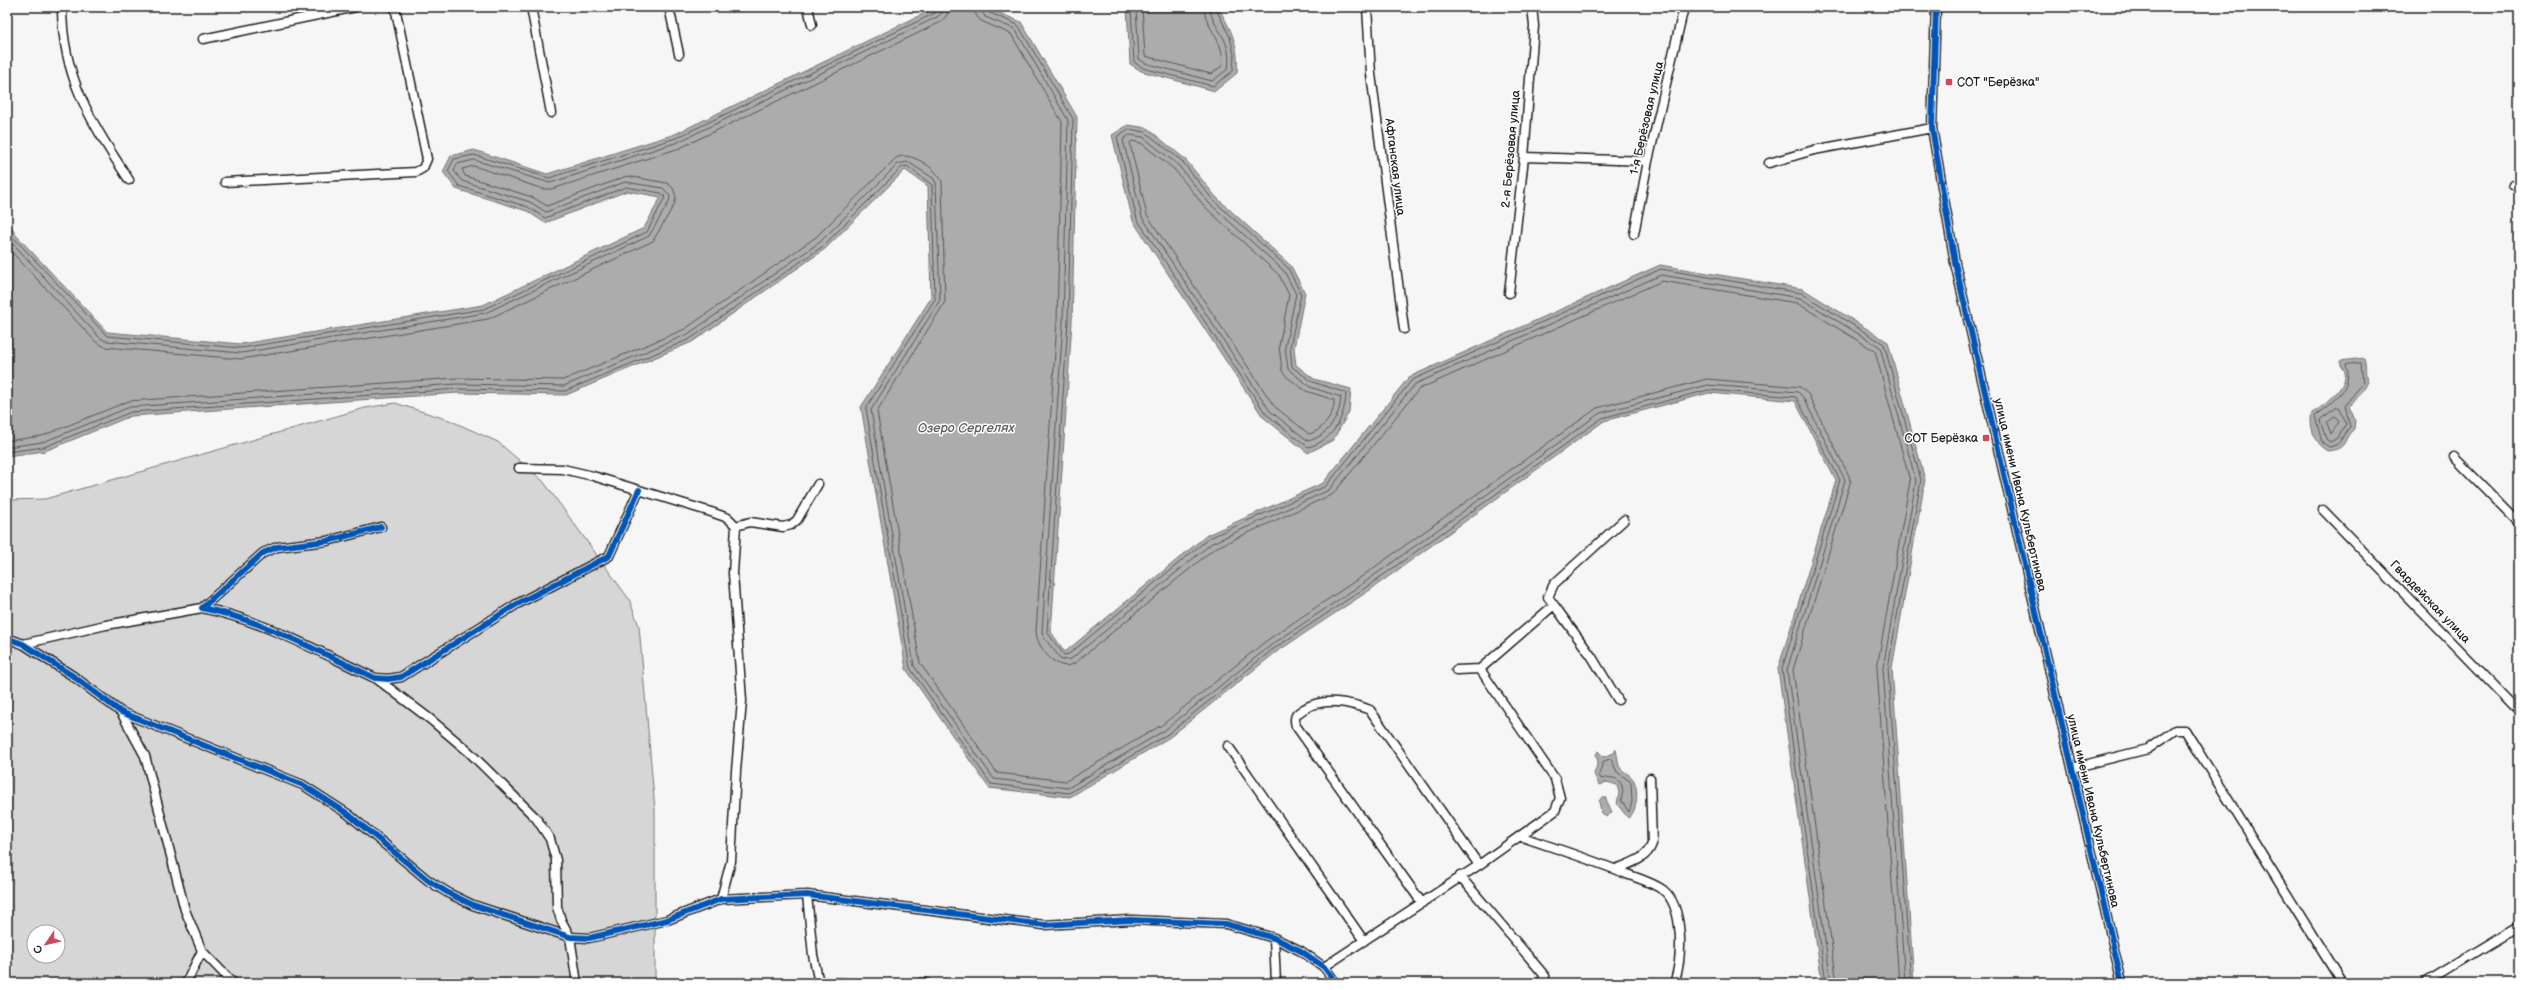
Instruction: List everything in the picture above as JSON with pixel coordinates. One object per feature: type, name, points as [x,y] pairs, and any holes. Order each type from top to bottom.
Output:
[{"type":"street","points":[[62,7],[68,67],[92,123],[129,180]]},
{"type":"street","points":[[203,39],[356,7]]},
{"type":"street","points":[[225,182],[416,172],[423,168],[427,159],[395,7]]},
{"type":"street","points":[[531,7],[551,113]]},
{"type":"street","points":[[669,7],[679,54]]},
{"type":"street","points":[[808,7],[812,25]]},
{"type":"street","name":"Афганская улица","points":[[1367,7],[1371,74],[1404,329]]},
{"type":"street","name":"2-я Берёзовая улица","points":[[1509,293],[1524,157],[1534,26],[1532,7]]},
{"type":"street","name":"1-я Берёзовая улица","points":[[1634,234],[1648,161],[1684,7]]},
{"type":"street","name":"улица имени Ивана Кульбертинова","points":[[1936,7],[1932,128],[1955,263],[2122,983]]},
{"type":"street","points":[[1769,163],[1814,150],[1932,128]]},
{"type":"street","points":[[1524,157],[1648,161]]},
{"type":"street","points":[[2454,457],[2519,522]]},
{"type":"street","points":[[518,468],[563,470],[639,490],[728,518],[736,526],[733,573],[742,700],[736,771],[732,861],[722,899]]},
{"type":"street","points":[[736,526],[750,522],[783,527],[791,525],[797,520],[818,484]]},
{"type":"street","points":[[375,678],[388,679],[401,677],[517,604],[609,556],[639,490]]},
{"type":"street","name":"Гвардейская улица","points":[[2323,510],[2519,712]]},
{"type":"street","points":[[1618,700],[1592,657],[1548,597],[1554,584],[1624,520]]},
{"type":"street","points":[[202,608],[263,553],[277,547],[327,542],[381,527]]},
{"type":"street","points":[[1456,670],[1480,669],[1554,605]]},
{"type":"street","points":[[23,644],[106,625],[202,608],[227,613],[256,623],[375,678],[430,718],[536,818],[550,839],[556,860],[557,907],[560,920],[570,937],[577,983]]},
{"type":"street","points":[[7,638],[23,644],[73,676],[121,712],[303,785],[348,814],[429,880],[450,894],[473,904],[570,937],[589,938],[667,920],[722,899],[807,895],[1044,925],[1131,920],[1226,924],[1274,938],[1301,951],[1324,967],[1336,983]]},
{"type":"street","points":[[1324,967],[1422,903],[1460,876],[1479,865],[1555,811],[1560,798],[1555,779],[1480,669]]},
{"type":"street","points":[[1422,903],[1296,726],[1294,719],[1297,714],[1313,703],[1326,702],[1359,706],[1370,710],[1479,865]]},
{"type":"street","points":[[121,712],[145,756],[185,910],[202,951],[233,983]]},
{"type":"street","points":[[2072,768],[2135,754],[2148,749],[2175,730],[2185,730],[2342,983]]},
{"type":"street","points":[[1228,746],[1364,941]]},
{"type":"street","points":[[1616,869],[1640,859],[1649,852],[1652,844],[1650,778]]},
{"type":"street","points":[[1520,836],[1616,869],[1664,891],[1675,904],[1679,922],[1679,952],[1674,983]]},
{"type":"street","points":[[1460,876],[1545,976],[1540,983]]},
{"type":"street","points":[[807,895],[813,955],[818,983],[843,983]]},
{"type":"street","points":[[2424,983],[2519,926]]},
{"type":"street","points":[[1274,938],[1276,983]]},
{"type":"street","points":[[186,983],[202,951]]},
{"type":"street","points":[[920,983],[926,983]]},
{"type":"shaded area","points":[[395,403],[449,420],[498,442],[543,481],[629,599],[639,626],[655,810],[655,983],[7,983],[7,500],[45,499],[365,408]]},
{"type":"water","name":"Озеро Сергелях","points":[[937,7],[985,7],[1021,22],[1077,117],[1072,322],[1051,632],[1065,652],[1207,535],[1323,483],[1409,377],[1660,265],[1803,289],[1888,342],[1925,480],[1892,668],[1914,983],[1822,983],[1778,669],[1836,481],[1795,401],[1709,393],[1604,421],[1370,590],[1275,653],[1170,737],[1070,797],[989,788],[906,669],[861,407],[931,298],[928,186],[905,170],[825,249],[692,342],[566,395],[458,393],[131,416],[45,451],[7,456],[7,217],[15,234],[107,332],[241,344],[483,305],[644,228],[661,197],[627,191],[545,223],[527,211],[456,189],[443,172],[451,156],[474,150],[547,174],[675,134]]},
{"type":"water","points":[[1127,7],[1218,7],[1234,38],[1237,54],[1237,73],[1215,91],[1141,71],[1130,64]]},
{"type":"water","points":[[1128,125],[1147,128],[1185,159],[1216,197],[1291,266],[1305,293],[1294,348],[1296,365],[1314,379],[1351,389],[1349,412],[1333,440],[1308,453],[1263,417],[1133,221],[1112,135]]},
{"type":"water","points":[[2364,358],[2368,382],[2363,391],[2349,406],[2355,420],[2354,429],[2340,448],[2329,451],[2320,445],[2314,435],[2311,424],[2312,413],[2334,396],[2343,384],[2345,372],[2340,361]]},
{"type":"water","points":[[1616,749],[1619,766],[1630,775],[1636,788],[1636,805],[1634,811],[1628,818],[1617,804],[1619,793],[1617,785],[1607,782],[1599,785],[1594,774],[1598,762],[1596,755],[1598,751],[1603,757],[1614,753]]},
{"type":"water","points":[[1602,797],[1605,797],[1612,812],[1606,817],[1601,812],[1599,801]]},
{"type":"cycle path","points":[[1936,7],[1932,128],[1955,263],[2122,983]]},
{"type":"cycle path","points":[[381,527],[327,541],[277,547],[263,553],[202,608],[247,620],[290,638],[375,678],[388,679],[401,677],[517,604],[609,556],[639,490]]},
{"type":"cycle path","points":[[7,638],[23,644],[73,676],[121,712],[303,785],[348,814],[429,881],[450,894],[473,905],[570,937],[589,938],[667,920],[721,899],[807,895],[1044,925],[1131,920],[1226,924],[1274,938],[1301,951],[1324,967],[1336,983]]},
{"type":"place","name":"СОТ \"Берёзка\"","points":[[1949,82]]},
{"type":"place","name":"СОТ Берёзка","points":[[1986,438]]}]
